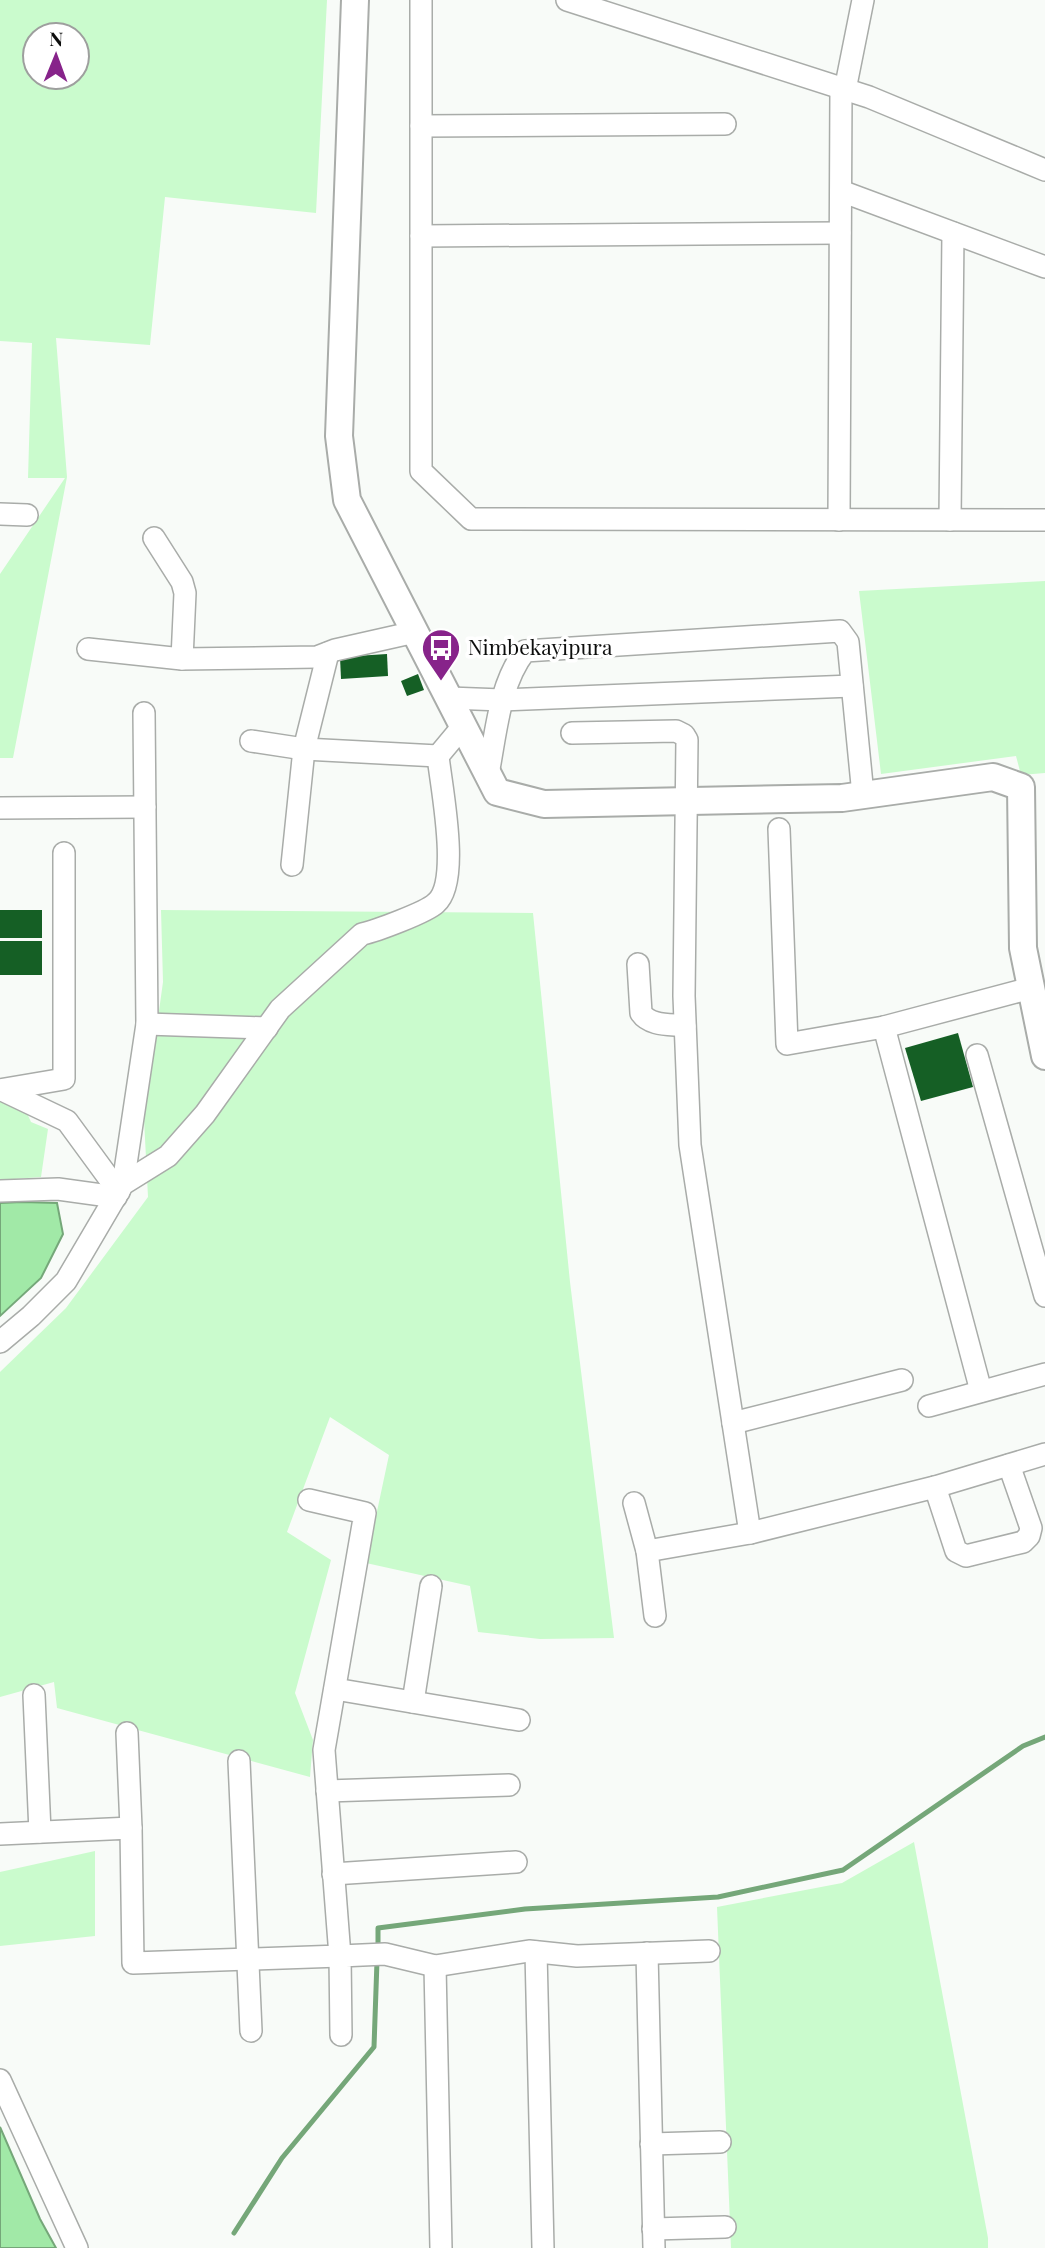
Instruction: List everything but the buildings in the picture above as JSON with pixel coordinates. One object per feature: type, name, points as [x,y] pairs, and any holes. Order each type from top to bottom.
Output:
[{"type":"main road","points":[[355,0],[339,436],[347,500],[497,792],[544,804],[842,798],[993,777],[1021,787],[1023,948],[1045,1056]]},
{"type":"street","points":[[421,0],[421,471],[471,519],[1045,520]]},
{"type":"street","points":[[567,0],[609,7],[752,53],[1045,170]]},
{"type":"street","points":[[849,0],[849,36]]},
{"type":"street","points":[[839,520],[839,88],[849,36],[863,0]]},
{"type":"street","points":[[421,126],[725,124]]},
{"type":"street","points":[[841,191],[1045,267]]},
{"type":"street","points":[[421,236],[840,233]]},
{"type":"street","points":[[950,520],[953,233]]},
{"type":"street","points":[[0,514],[27,515]]},
{"type":"street","points":[[154,538],[182,582],[185,593],[182,659]]},
{"type":"street","points":[[488,774],[502,700],[518,660],[525,651],[841,631],[848,642],[863,795]]},
{"type":"street","points":[[88,649],[182,659],[317,657],[415,632]]},
{"type":"street","points":[[292,865],[304,749],[328,653]]},
{"type":"street","points":[[449,698],[502,700],[852,686]]},
{"type":"street","points":[[0,1342],[32,1316],[66,1281],[120,1191],[147,1024],[144,713]]},
{"type":"street","points":[[0,1191],[120,1191],[167,1156],[205,1114],[280,1009],[362,934],[375,931],[436,904],[444,894],[449,847],[438,756],[463,726]]},
{"type":"street","points":[[572,733],[676,731],[687,740],[685,1026],[690,1144],[750,1533]]},
{"type":"street","points":[[251,741],[304,749],[438,756]]},
{"type":"street","points":[[0,808],[145,807]]},
{"type":"street","points":[[779,829],[787,1044],[884,1027],[1031,988]]},
{"type":"street","points":[[1,1090],[64,1079],[64,853]]},
{"type":"street","points":[[638,964],[641,1013],[644,1018],[651,1022],[685,1026]]},
{"type":"street","points":[[147,1024],[267,1028]]},
{"type":"street","points":[[884,1027],[981,1391]]},
{"type":"street","points":[[976,1055],[1045,1296]]},
{"type":"street","points":[[1,1090],[67,1121],[120,1191]]},
{"type":"street","points":[[929,1406],[1045,1374]]},
{"type":"street","points":[[733,1423],[902,1380]]},
{"type":"street","points":[[647,1551],[750,1533],[935,1487],[1045,1454]]},
{"type":"street","points":[[935,1487],[956,1551],[966,1556],[1023,1542],[1029,1536],[1031,1528],[1009,1465]]},
{"type":"street","points":[[309,1500],[365,1513],[324,1750],[340,1956],[341,2035]]},
{"type":"street","points":[[634,1503],[647,1551],[655,1616]]},
{"type":"street","points":[[413,1702],[431,1586]]},
{"type":"street","points":[[334,1689],[519,1720]]},
{"type":"street","points":[[34,1695],[40,1832]]},
{"type":"street","points":[[127,1733],[133,1963],[385,1954],[435,1966],[536,1952],[578,1956],[709,1951]]},
{"type":"street","points":[[239,1761],[251,2031]]},
{"type":"street","points":[[327,1791],[509,1785]]},
{"type":"street","points":[[0,1834],[131,1828]]},
{"type":"street","points":[[333,1874],[516,1862]]},
{"type":"street","points":[[536,1952],[543,2248]]},
{"type":"street","points":[[648,1953],[653,2238],[725,2227]]},
{"type":"street","points":[[435,1966],[441,2248]]},
{"type":"street","points":[[0,2080],[77,2248]]},
{"type":"street","points":[[651,2144],[720,2142]]},
{"type":"shaded area","points":[[0,0],[327,0],[316,213],[165,197],[150,345],[56,338],[67,477],[13,758],[0,758],[0,574],[65,478],[28,478],[32,343],[0,341]]},
{"type":"shaded area","points":[[1045,581],[1045,773],[1021,775],[1016,756],[881,774],[859,591]]},
{"type":"shaded area","points":[[161,910],[533,913],[570,1282],[614,1638],[540,1639],[478,1632],[470,1586],[366,1563],[389,1455],[330,1417],[287,1532],[331,1560],[295,1693],[313,1740],[310,1777],[57,1708],[54,1682],[0,1697],[0,1372],[66,1308],[148,1197],[144,1119],[163,982]]},
{"type":"shaded area","points":[[0,1100],[26,1111],[31,1122],[48,1129],[41,1177],[0,1180]]},
{"type":"shaded area","points":[[0,1203],[57,1203],[63,1234],[41,1278],[0,1316]]},
{"type":"shaded area","points":[[914,1842],[988,2248],[731,2248],[717,1907],[842,1883]]},
{"type":"shaded area","points":[[95,1851],[95,1936],[0,1946],[0,1872]]},
{"type":"shaded area","points":[[0,2127],[40,2219],[56,2248],[0,2248]]},
{"type":"waterway","points":[[378,1948],[378,1928],[525,1909],[718,1897],[843,1870],[1023,1746],[1045,1737]]},
{"type":"waterway","points":[[234,2233],[282,2158],[374,2047],[377,1961]]},
{"type":"place","name":"Nimbekayipura","points":[[441,682]]}]
